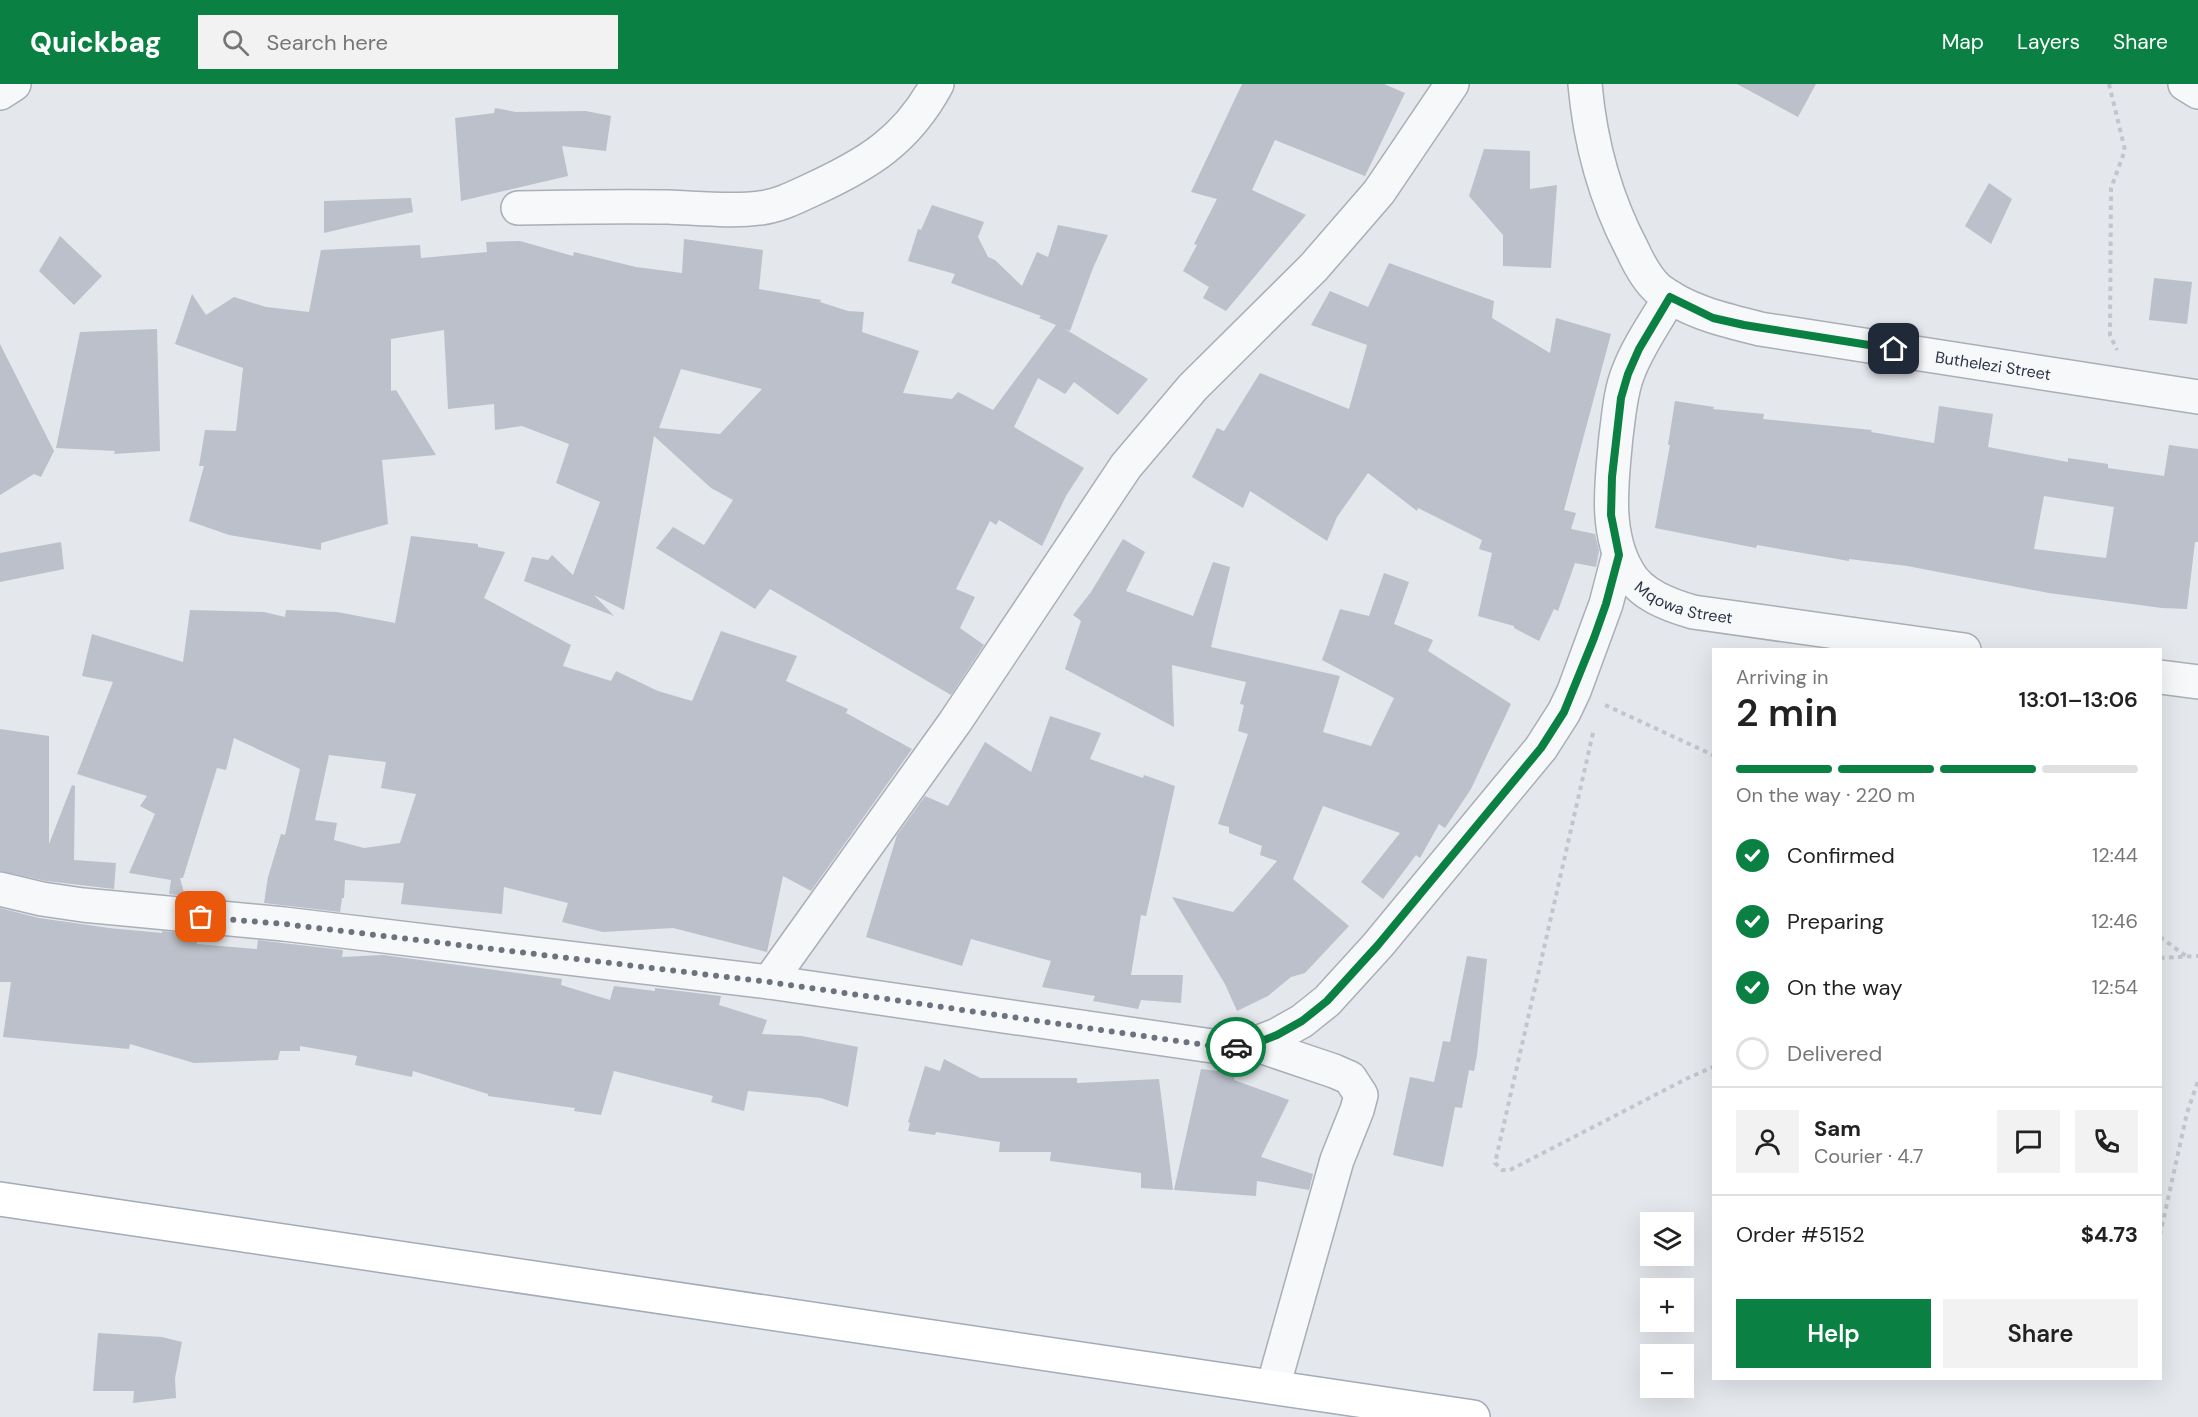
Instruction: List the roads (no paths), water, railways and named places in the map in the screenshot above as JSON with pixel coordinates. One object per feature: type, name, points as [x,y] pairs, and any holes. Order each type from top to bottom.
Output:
[{"type":"main road","points":[[0,1199],[1473,1417]]},
{"type":"street","points":[[0,93],[14,84]]},
{"type":"street","points":[[518,208],[615,206],[759,208],[783,203],[856,169],[884,149],[924,108],[937,84]]},
{"type":"street","points":[[769,982],[956,722],[1126,466],[1193,387],[1314,267],[1379,192],[1452,84]]},
{"type":"street","name":"Buthelezi Street","points":[[1585,84],[1600,171],[1619,225],[1640,265],[1657,287],[1670,297],[1713,318],[1760,329],[2198,397]]},
{"type":"street","points":[[2185,84],[2198,92]]},
{"type":"street","name":"Mqowa Street","points":[[1670,297],[1639,349],[1621,398],[1612,477],[1611,515],[1619,555],[1629,574],[1648,593],[1669,605],[1692,612],[1950,648]]},
{"type":"street","points":[[0,889],[42,899],[84,905],[284,924],[769,982],[1226,1048],[1254,1044],[1277,1035],[1310,1015],[1327,1001],[1378,945],[1541,748],[1564,712],[1574,691],[1606,604],[1619,555]]},
{"type":"street","points":[[2162,677],[2198,682]]},
{"type":"street","points":[[1254,1044],[1350,1078],[1361,1095],[1337,1160],[1273,1387]]}]
